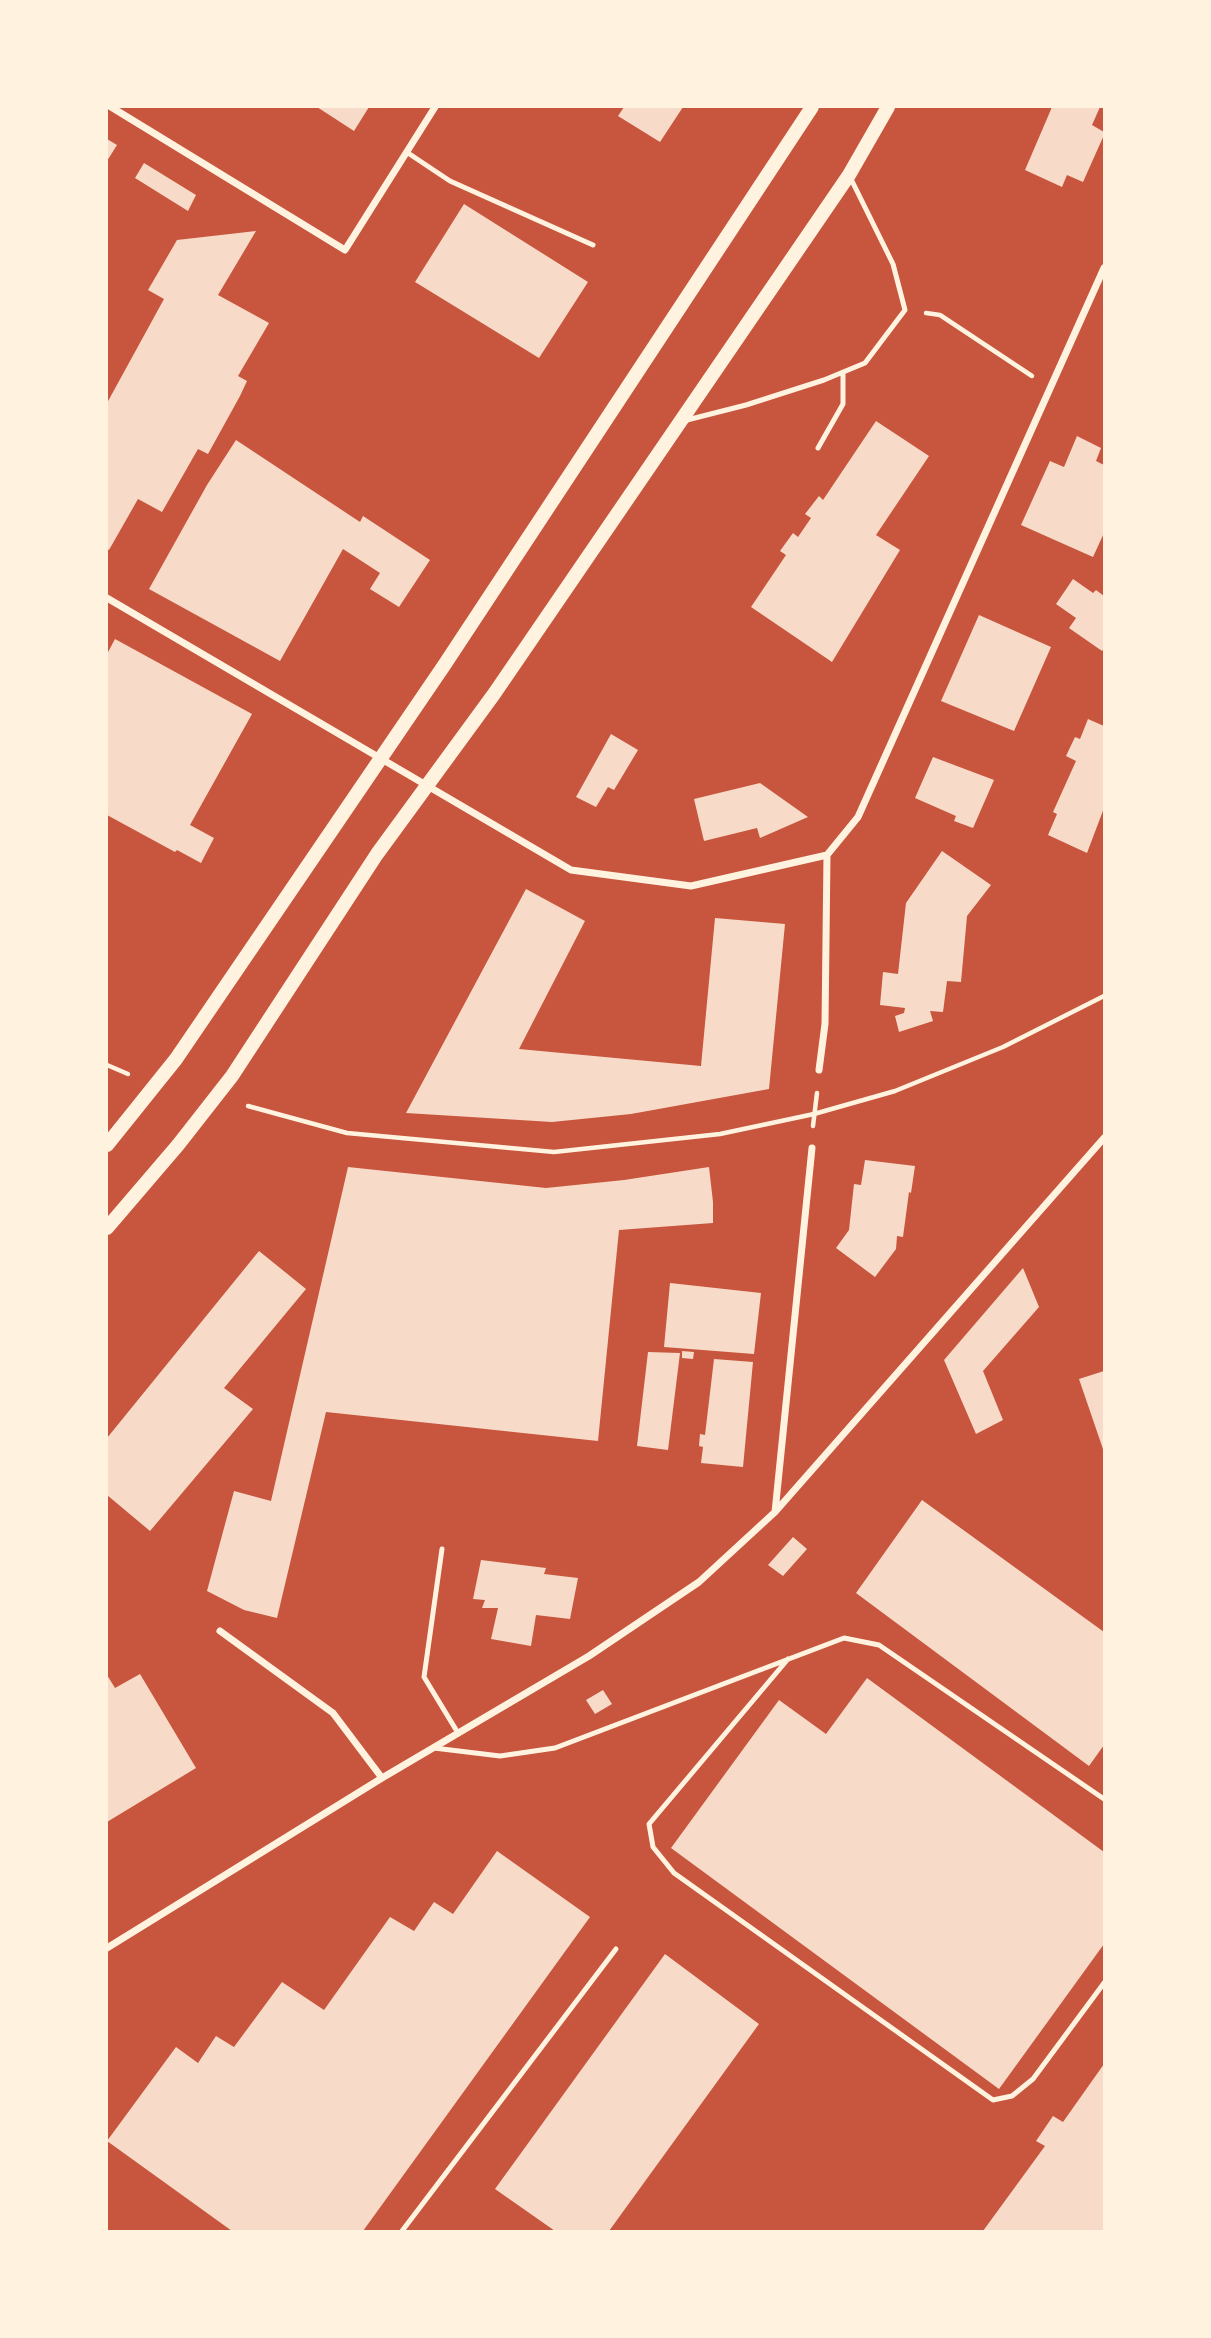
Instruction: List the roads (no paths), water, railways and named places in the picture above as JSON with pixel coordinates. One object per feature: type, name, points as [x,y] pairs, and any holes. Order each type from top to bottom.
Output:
[{"type":"main road","points":[[107,1145],[176,1059],[444,664],[812,107]]},
{"type":"main road","points":[[107,1228],[178,1145],[232,1076],[377,854],[494,694],[849,175],[888,107]]},
{"type":"street","points":[[111,107],[345,250],[435,107]]},
{"type":"street","points":[[107,598],[571,870],[691,886],[827,855],[858,817],[1104,268]]},
{"type":"street","points":[[819,1070],[825,1024],[827,855]]},
{"type":"street","points":[[107,1948],[382,1778],[590,1656],[699,1582],[775,1512],[1102,1142]]},
{"type":"street","points":[[775,1512],[812,1148]]},
{"type":"street","points":[[220,1631],[333,1713],[382,1778]]},
{"type":"lane","points":[[408,153],[450,181],[593,245]]},
{"type":"lane","points":[[680,421],[746,405],[843,373],[865,363],[905,310],[893,264],[849,175]]},
{"type":"lane","points":[[818,449],[843,404],[843,373]]},
{"type":"lane","points":[[442,1549],[424,1677],[458,1733]]},
{"type":"lane","points":[[434,1748],[500,1756],[555,1748],[844,1639],[879,1646],[1104,1799]]},
{"type":"lane","points":[[788,1659],[649,1824],[653,1847],[674,1873],[993,2100],[1012,2096],[1033,2079],[1104,1983]]},
{"type":"lane","points":[[402,2231],[616,1949]]}]
